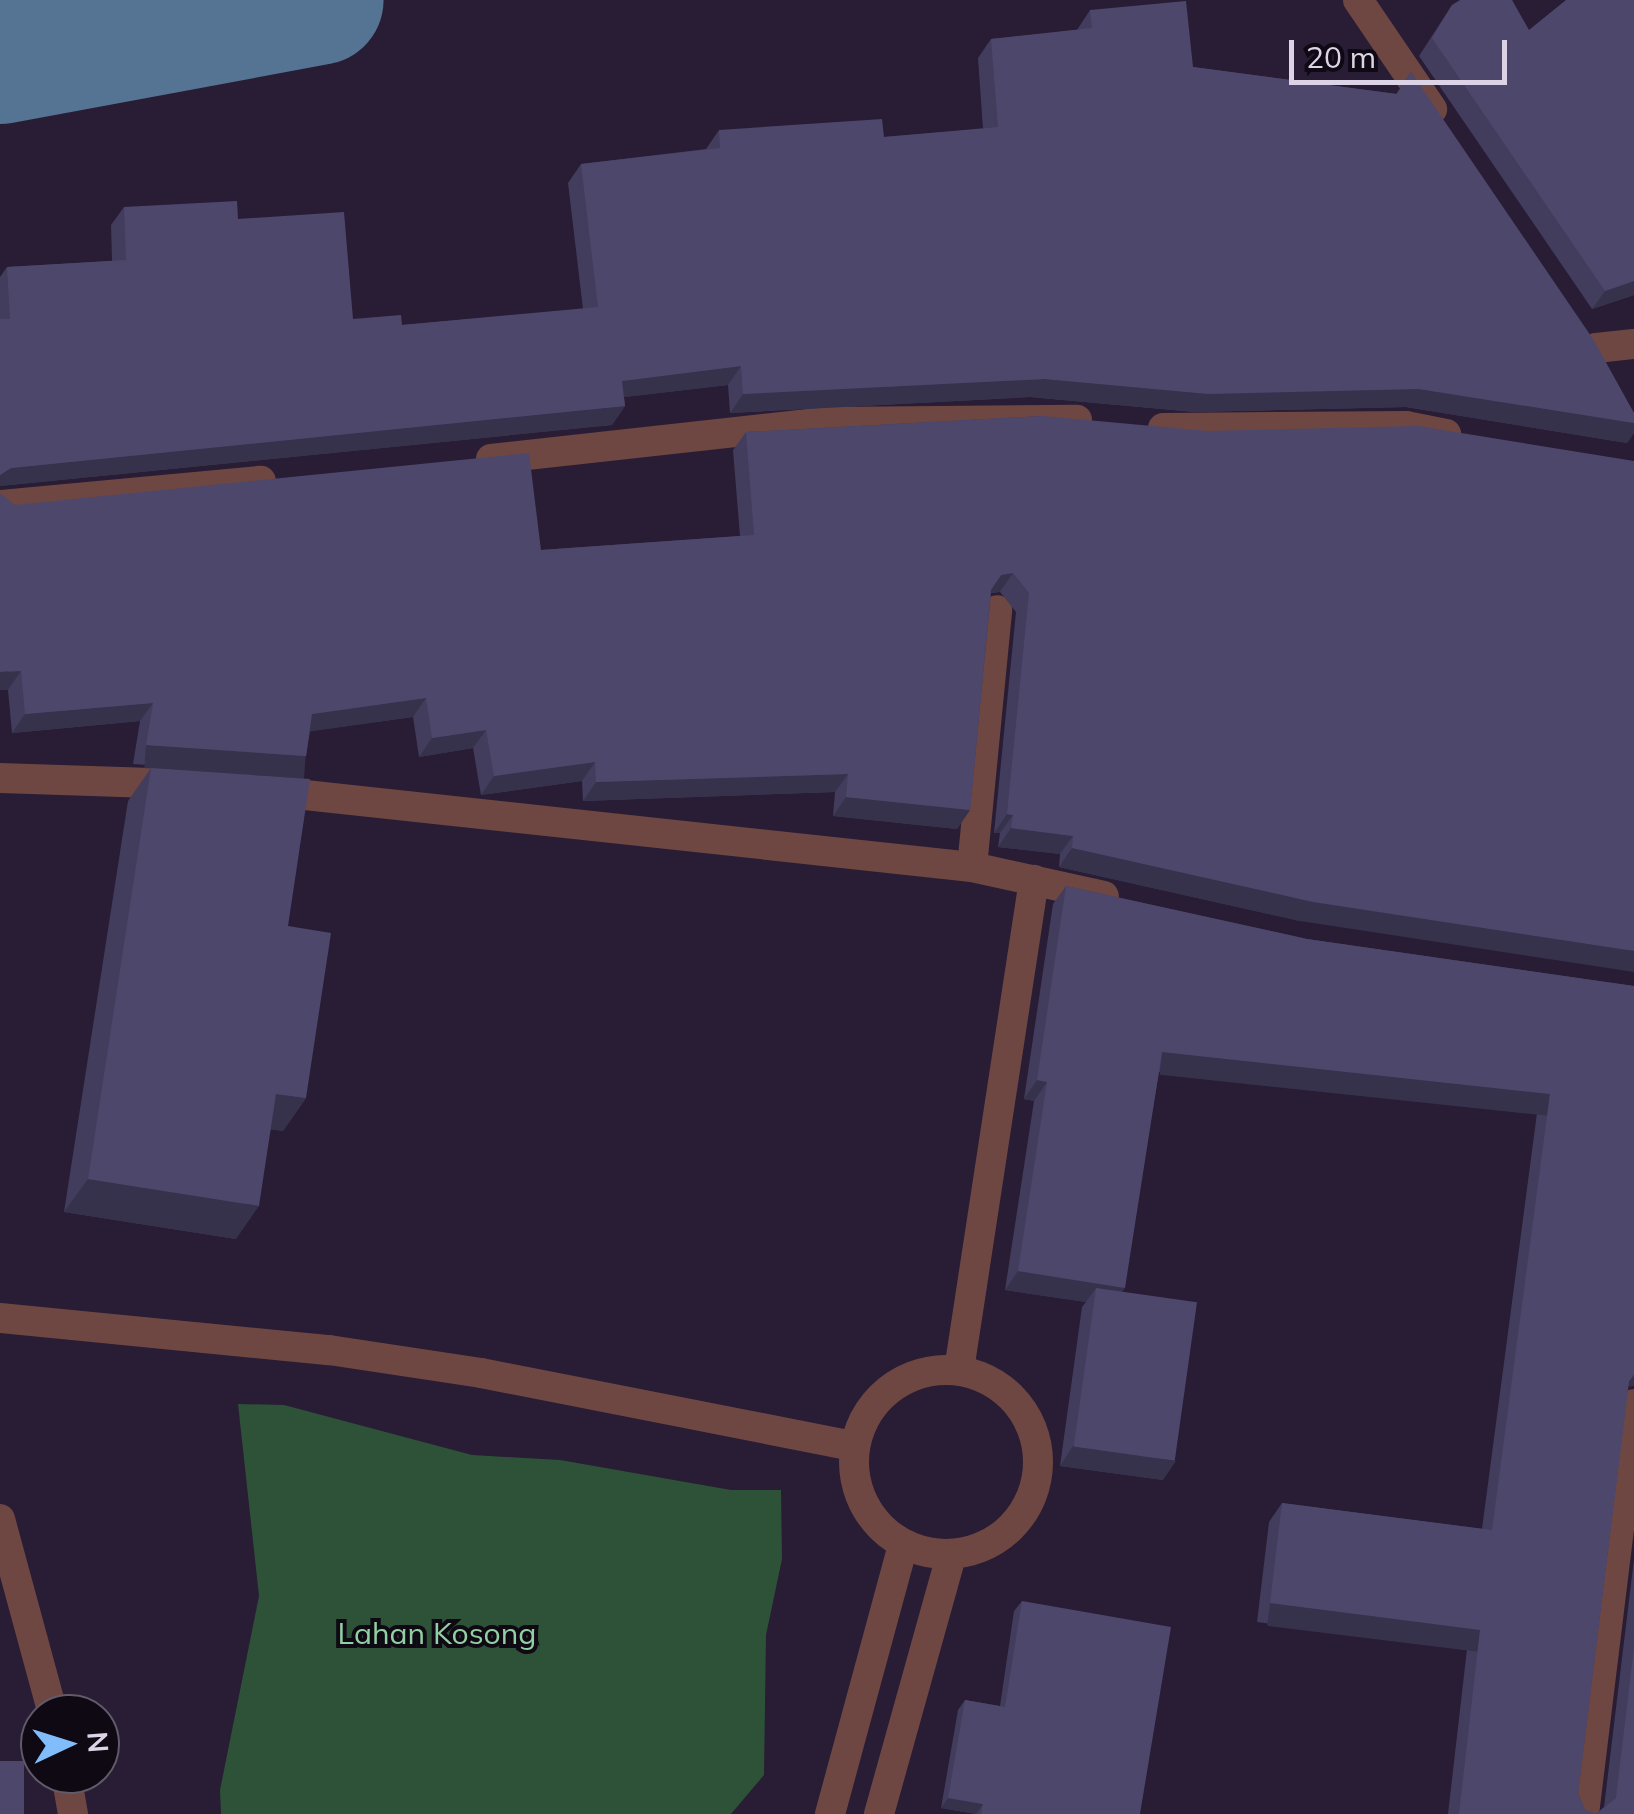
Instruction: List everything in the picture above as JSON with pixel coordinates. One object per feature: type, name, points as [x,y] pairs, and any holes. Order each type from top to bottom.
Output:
[{"type":"street","points":[[1358,0],[1446,130]]},
{"type":"street","points":[[1575,316],[1596,348],[1611,383]]},
{"type":"street","points":[[1596,348],[1634,344]]},
{"type":"street","points":[[458,462],[827,422],[1030,416],[1103,423]]},
{"type":"street","points":[[1139,426],[1194,431],[1406,426],[1480,441]]},
{"type":"street","points":[[0,506],[298,477]]},
{"type":"street","points":[[972,867],[997,610]]},
{"type":"street","points":[[0,778],[232,787],[972,867],[1128,901]]},
{"type":"street","points":[[959,1370],[1034,880]]},
{"type":"street","points":[[0,1318],[134,1328],[482,1373],[854,1446]]},
{"type":"street","points":[[959,1370],[991,1380],[1018,1402],[1034,1432],[1038,1467],[1031,1500],[1011,1529],[984,1548],[950,1556],[903,1546],[863,1504],[854,1446],[863,1420],[903,1378],[959,1370]]},
{"type":"street","points":[[1584,1814],[1634,1404]]},
{"type":"street","points":[[0,1519],[48,1694]]},
{"type":"street","points":[[830,1814],[903,1546]]},
{"type":"street","points":[[880,1814],[950,1556]]},
{"type":"green space","name":"Lahan Kosong","points":[[238,1404],[284,1405],[472,1455],[560,1460],[731,1490],[781,1490],[782,1559],[766,1635],[764,1775],[731,1814],[221,1814],[220,1790],[259,1596]]},
{"type":"building","points":[[1460,0],[1512,0],[1529,30],[1566,0],[1634,0],[1634,281],[1605,291],[1432,38],[1452,5]]},
{"type":"building","points":[[1186,1],[1193,67],[1397,94],[1411,72],[1593,339],[1634,413],[1634,423],[1419,389],[1208,394],[1044,379],[743,394],[741,366],[622,381],[625,406],[11,468],[0,475],[0,319],[10,319],[7,267],[126,260],[124,207],[237,201],[238,219],[344,212],[353,319],[401,315],[402,325],[598,307],[581,164],[720,148],[719,130],[882,119],[884,137],[998,127],[991,39],[1092,28],[1090,10]]},
{"type":"building","points":[[1043,416],[1207,431],[1418,426],[1634,461],[1634,951],[1313,902],[1072,848],[1073,836],[1011,828],[1013,815],[1007,814],[1029,593],[1013,573],[1001,575],[991,590],[970,810],[846,797],[848,774],[596,782],[595,762],[494,776],[486,730],[432,738],[426,698],[312,714],[306,756],[146,745],[153,703],[25,714],[21,671],[0,672],[0,493],[15,505],[529,453],[541,550],[754,535],[746,432]]},
{"type":"building","points":[[151,768],[310,779],[288,926],[331,933],[306,1098],[276,1094],[259,1206],[88,1179]]},
{"type":"building","points":[[1066,886],[1307,939],[1634,986],[1634,1375],[1629,1382],[1578,1793],[1585,1810],[1596,1814],[1459,1814],[1480,1630],[1270,1603],[1282,1503],[1492,1530],[1550,1094],[1162,1052],[1125,1288],[1018,1271],[1047,1082],[1037,1080]]},
{"type":"building","points":[[1096,1288],[1197,1302],[1175,1461],[1074,1446]]},
{"type":"building","points":[[1022,1601],[1171,1627],[1140,1814],[981,1814],[983,1804],[948,1798],[965,1700],[1005,1707]]},
{"type":"building","points":[[1634,1647],[1634,1814],[1596,1814],[1616,1798]]},
{"type":"building","points":[[0,1761],[20,1761],[24,1814],[0,1814]]},
{"type":"waterway","points":[[0,59],[319,0]]}]
